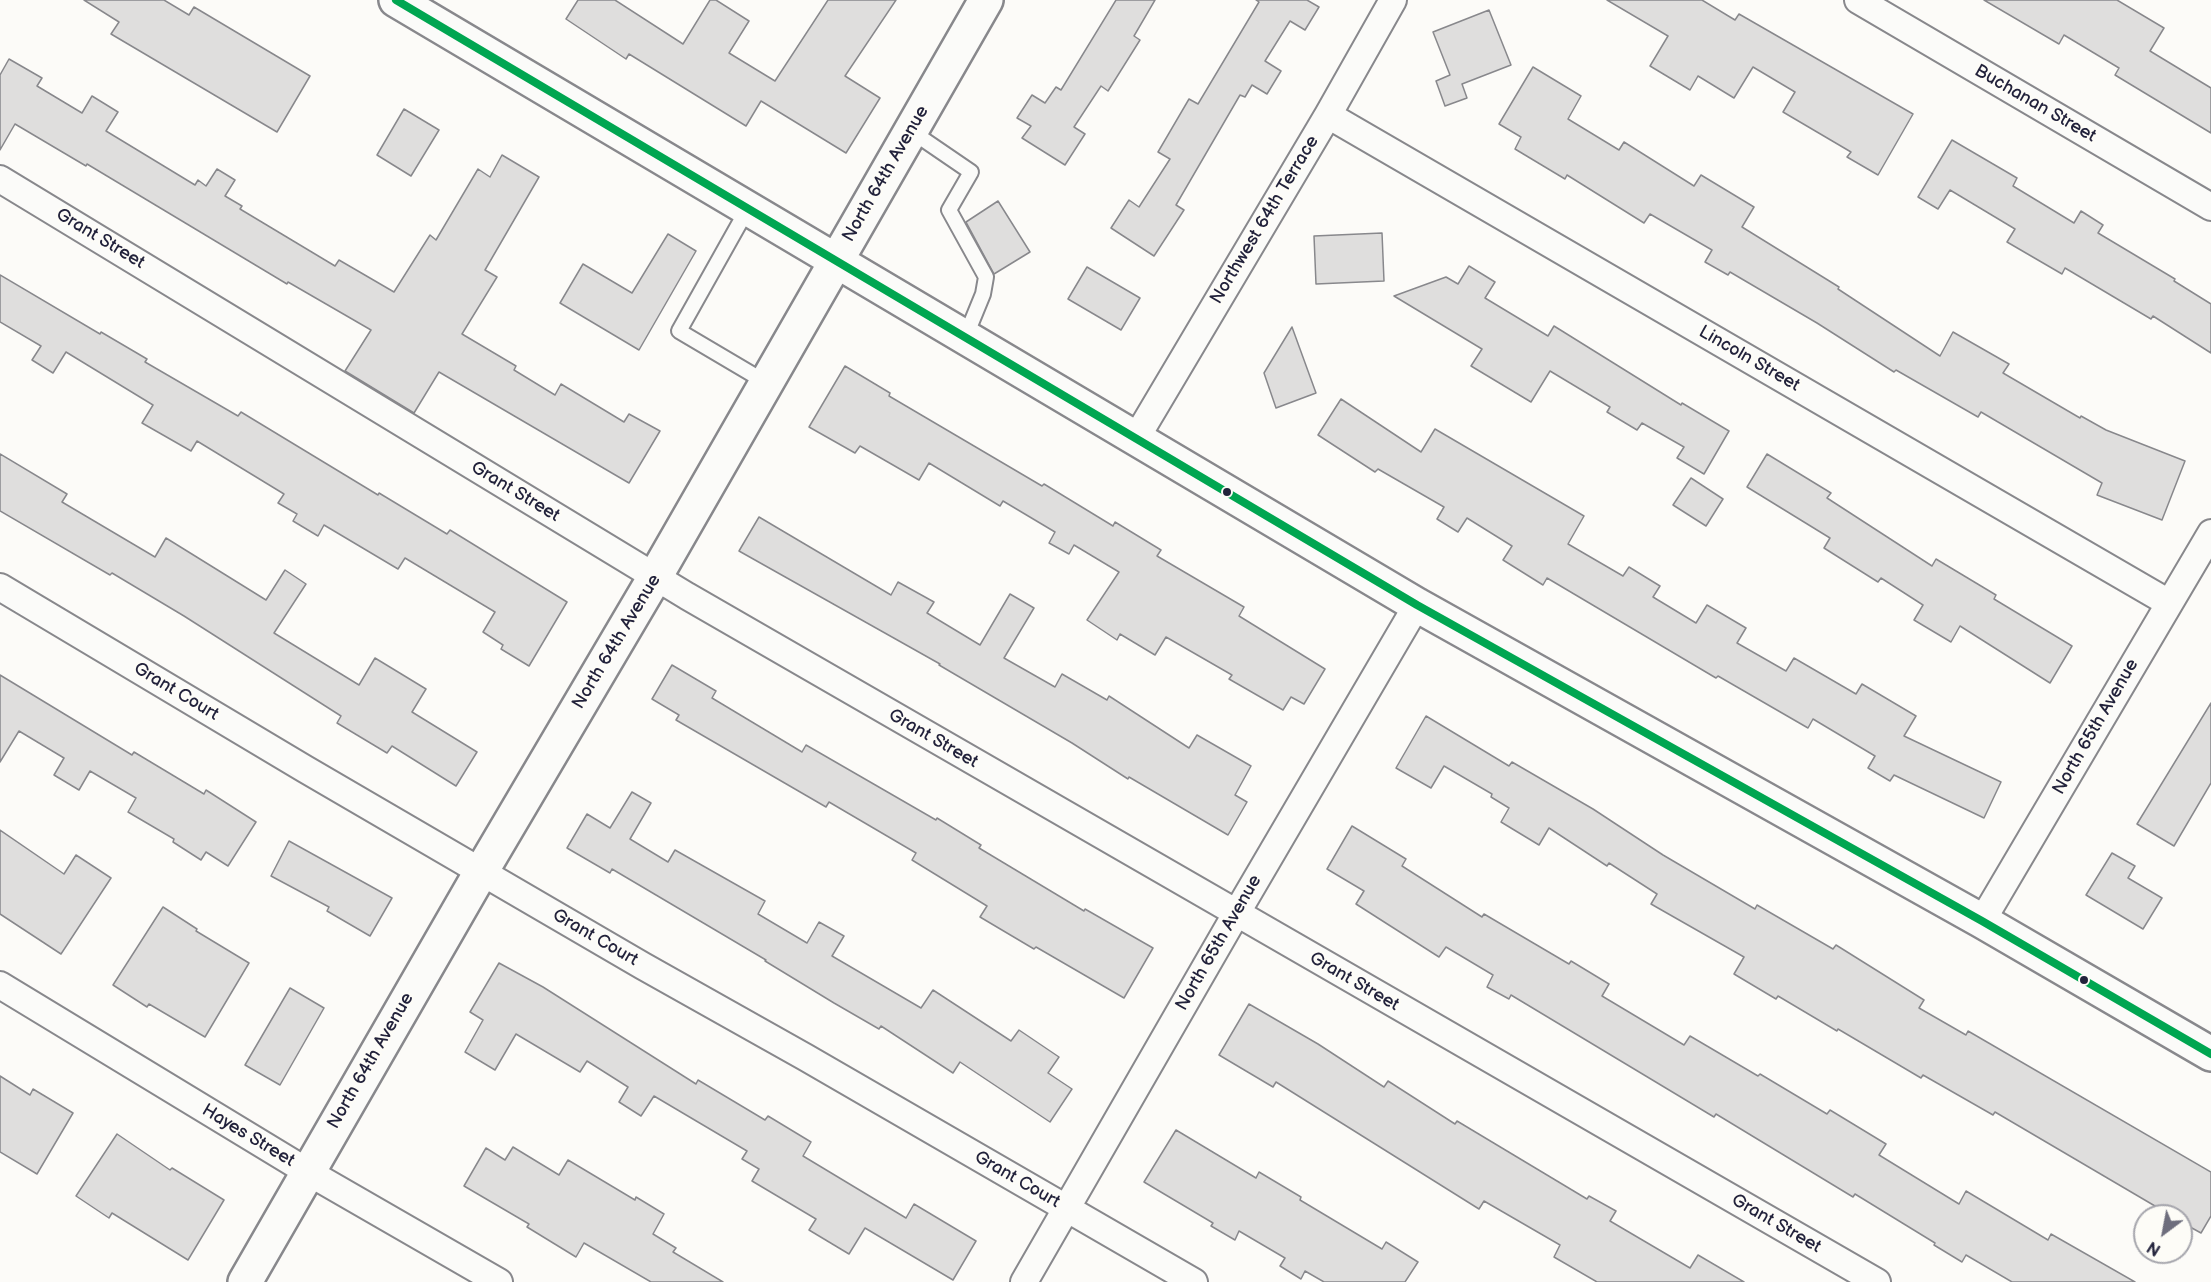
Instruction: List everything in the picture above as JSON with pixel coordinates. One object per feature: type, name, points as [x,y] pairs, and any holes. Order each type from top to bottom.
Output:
[{"type":"street","points":[[396,0],[1135,440],[1417,605],[1982,921],[2211,1054]]},
{"type":"street","name":"North 64th Avenue","points":[[244,1282],[655,577],[986,0]]},
{"type":"street","name":"Northwest 64th Terrace","points":[[1135,440],[1328,115],[1393,0]]},
{"type":"street","name":"Buchanan Street","points":[[1858,0],[2211,207]]},
{"type":"street","name":"Lincoln Street","points":[[1328,115],[2169,603]]},
{"type":"street","name":"Grant Street","points":[[0,179],[655,577],[1877,1282]]},
{"type":"street","name":"North 65th Avenue","points":[[1982,921],[2211,533]]},
{"type":"street","name":"Grant Court","points":[[0,587],[305,770],[1194,1282]]},
{"type":"street","name":"North 65th Avenue","points":[[1024,1282],[1417,605]]},
{"type":"street","name":"Hayes Street","points":[[0,985],[308,1172],[499,1282]]},
{"type":"lane","points":[[911,131],[971,172],[949,210],[986,277],[983,294],[965,338]]},
{"type":"lane","points":[[748,208],[679,331],[767,383]]},
{"type":"building","points":[[84,0],[164,0],[189,15],[194,7],[310,76],[277,132],[111,34],[119,22]]},
{"type":"building","points":[[578,0],[615,0],[683,44],[710,0],[716,0],[749,21],[729,53],[775,81],[828,0],[896,0],[845,76],[880,98],[846,153],[761,101],[746,126],[629,54],[626,59],[566,19]]},
{"type":"building","points":[[1116,0],[1155,0],[1134,36],[1140,40],[1108,91],[1101,86],[1074,127],[1085,134],[1065,165],[1022,138],[1031,126],[1017,118],[1032,95],[1045,103],[1056,87],[1061,90]]},
{"type":"building","points":[[1256,0],[1307,0],[1319,7],[1305,30],[1290,21],[1265,61],[1281,71],[1267,94],[1252,85],[1245,97],[1240,95],[1176,205],[1184,210],[1154,256],[1111,228],[1129,200],[1139,207],[1170,159],[1158,152],[1189,99],[1198,104],[1259,2]]},
{"type":"building","points":[[1607,0],[1702,0],[1735,20],[1739,14],[1913,114],[1878,175],[1847,157],[1851,152],[1783,112],[1795,92],[1753,67],[1734,98],[1698,76],[1690,90],[1650,66],[1668,36]]},
{"type":"building","points":[[1984,0],[2117,0],[2164,28],[2150,51],[2211,88],[2211,133],[2115,75],[2119,68],[2064,35],[2059,44]]},
{"type":"building","points":[[1489,10],[1511,65],[1462,84],[1467,98],[1445,106],[1436,81],[1450,75],[1433,32]]},
{"type":"building","points":[[9,59],[42,78],[37,86],[82,113],[92,96],[118,112],[106,131],[195,185],[198,180],[206,186],[217,169],[235,180],[225,196],[242,206],[240,209],[335,266],[339,260],[394,292],[430,235],[436,240],[478,169],[490,177],[502,155],[539,177],[485,270],[497,277],[462,334],[516,366],[514,370],[555,395],[561,384],[624,422],[629,414],[660,431],[629,483],[439,372],[414,413],[345,371],[371,330],[288,282],[287,284],[87,164],[86,166],[15,124],[0,150],[0,75]]},
{"type":"building","points":[[1533,67],[1581,96],[1568,119],[1619,150],[1624,142],[1694,186],[1701,175],[1754,207],[1742,227],[1839,287],[1838,289],[1940,356],[1953,332],[2009,364],[2003,373],[2080,418],[2081,416],[2106,430],[2185,461],[2162,520],[2097,495],[2102,483],[1981,412],[1978,417],[1896,370],[1894,372],[1730,272],[1728,275],[1705,262],[1712,250],[1650,214],[1644,223],[1567,175],[1565,179],[1515,149],[1521,137],[1499,124]]},
{"type":"building","points":[[404,109],[439,130],[411,176],[377,155]]},
{"type":"building","points":[[1952,140],[2017,178],[2013,186],[2074,223],[2081,211],[2103,225],[2098,233],[2175,279],[2174,281],[2211,304],[2211,353],[2153,316],[2151,319],[2065,268],[2062,274],[2007,242],[2015,229],[1950,190],[1938,209],[1918,197]]},
{"type":"building","points":[[998,201],[1030,252],[994,274],[966,222]]},
{"type":"building","points":[[1382,233],[1384,281],[1316,284],[1314,236]]},
{"type":"building","points":[[668,234],[696,251],[639,350],[560,303],[583,264],[632,293]]},
{"type":"building","points":[[1469,266],[1495,282],[1485,298],[1548,336],[1554,326],[1681,405],[1682,403],[1729,431],[1704,474],[1677,458],[1684,447],[1642,423],[1637,430],[1607,412],[1610,407],[1550,371],[1531,402],[1471,366],[1482,349],[1394,296],[1446,277],[1458,284]]},
{"type":"building","points":[[1087,267],[1140,298],[1121,330],[1068,299]]},
{"type":"building","points":[[0,275],[147,359],[145,362],[238,416],[241,412],[447,534],[450,530],[567,602],[529,666],[501,649],[503,645],[483,632],[495,612],[405,558],[398,569],[324,525],[318,536],[293,521],[297,514],[278,503],[284,494],[197,441],[191,451],[142,423],[153,405],[66,352],[53,373],[32,360],[41,346],[0,322]]},
{"type":"building","points":[[1292,327],[1316,393],[1276,408],[1264,373]]},
{"type":"building","points":[[845,366],[890,393],[889,396],[1042,486],[1044,484],[1113,526],[1115,522],[1161,550],[1157,556],[1244,607],[1239,616],[1325,669],[1304,704],[1291,697],[1283,710],[1229,679],[1232,675],[1166,637],[1155,655],[1120,634],[1117,640],[1087,620],[1119,572],[1074,545],[1069,554],[1049,543],[1055,532],[1003,501],[1000,506],[929,463],[919,480],[860,446],[855,453],[809,427]]},
{"type":"building","points":[[1341,399],[1421,452],[1435,429],[1584,516],[1568,544],[1623,576],[1629,567],[1660,586],[1653,597],[1696,623],[1707,605],[1746,628],[1737,643],[1786,671],[1794,658],[1856,694],[1862,684],[1916,716],[1904,736],[2001,782],[1984,818],[1894,775],[1890,781],[1868,768],[1875,756],[1813,719],[1808,728],[1718,676],[1716,678],[1547,578],[1543,585],[1503,560],[1512,546],[1467,518],[1458,532],[1437,519],[1444,507],[1378,469],[1375,472],[1318,435]]},
{"type":"building","points":[[0,454],[67,494],[62,502],[155,557],[166,538],[266,600],[285,570],[306,584],[274,633],[359,685],[375,658],[426,689],[412,712],[477,752],[456,786],[392,746],[387,753],[337,723],[341,716],[184,616],[0,511]]},
{"type":"building","points":[[1767,454],[1831,493],[1827,498],[1932,566],[1936,559],[1996,595],[1994,599],[2072,646],[2050,683],[1960,626],[1951,642],[1914,620],[1923,605],[1881,578],[1878,582],[1824,548],[1830,538],[1747,487]]},
{"type":"building","points":[[1691,478],[1723,499],[1706,526],[1673,505]]},
{"type":"building","points":[[759,517],[891,595],[898,582],[934,602],[927,613],[980,645],[1010,594],[1034,608],[1004,658],[1055,687],[1062,674],[1107,700],[1109,696],[1189,748],[1197,735],[1251,766],[1235,795],[1247,802],[1228,835],[1129,777],[1128,779],[940,664],[739,551]]},
{"type":"building","points":[[672,665],[716,691],[712,698],[802,752],[806,745],[936,820],[937,818],[981,845],[979,848],[1084,911],[1085,909],[1153,948],[1124,998],[980,917],[987,906],[912,860],[916,853],[829,802],[826,807],[676,720],[679,715],[652,699]]},
{"type":"building","points":[[0,675],[132,755],[134,752],[204,794],[206,790],[256,822],[228,866],[206,852],[201,860],[173,842],[174,839],[128,812],[136,798],[90,771],[79,790],[54,775],[64,758],[19,731],[0,762]]},
{"type":"building","points":[[2211,703],[2211,783],[2174,846],[2137,824]]},
{"type":"building","points":[[1426,716],[1509,766],[1512,762],[1755,909],[1757,905],[1833,949],[1836,945],[1924,1000],[1919,1008],[1966,1035],[1968,1031],[2211,1172],[2211,1216],[2201,1233],[2193,1229],[2193,1204],[2152,1204],[1995,1112],[1993,1115],[1923,1075],[1921,1078],[1778,996],[1776,999],[1734,974],[1744,957],[1651,904],[1657,894],[1609,863],[1607,866],[1549,828],[1539,845],[1501,822],[1509,808],[1491,797],[1492,794],[1444,766],[1431,788],[1396,768]]},
{"type":"building","points":[[632,792],[651,803],[630,839],[668,862],[675,850],[765,901],[758,914],[807,943],[819,922],[844,936],[832,956],[921,1008],[933,990],[1011,1041],[1019,1030],[1059,1057],[1048,1073],[1072,1089],[1050,1122],[960,1062],[953,1073],[881,1026],[879,1029],[834,1003],[612,869],[610,873],[567,848],[587,814],[610,828]]},
{"type":"building","points":[[1352,826],[1406,859],[1402,866],[1482,917],[1484,914],[1569,964],[1571,961],[1609,984],[1602,996],[1684,1045],[1690,1036],[1827,1114],[1830,1110],[1886,1144],[1879,1155],[1959,1204],[1966,1191],[2048,1240],[2051,1234],[2135,1282],[2012,1282],[1966,1255],[1962,1262],[1855,1194],[1853,1197],[1716,1114],[1714,1117],[1511,995],[1509,999],[1487,987],[1493,975],[1446,947],[1439,957],[1356,904],[1364,891],[1327,869]]},
{"type":"building","points":[[0,830],[64,874],[76,855],[111,878],[61,954],[0,914]]},
{"type":"building","points":[[289,841],[392,898],[370,936],[327,911],[329,907],[271,876]]},
{"type":"building","points":[[2112,853],[2135,866],[2128,878],[2162,898],[2143,929],[2086,895]]},
{"type":"building","points":[[163,907],[197,929],[196,931],[249,963],[205,1037],[149,1004],[147,1007],[113,985]]},
{"type":"building","points":[[499,963],[543,987],[696,1084],[698,1080],[765,1120],[768,1116],[811,1142],[803,1156],[906,1218],[914,1204],[976,1241],[953,1280],[865,1228],[849,1254],[809,1230],[816,1219],[752,1181],[759,1169],[742,1159],[747,1151],[654,1096],[641,1116],[619,1102],[628,1087],[587,1061],[580,1072],[516,1034],[495,1070],[465,1052],[483,1020],[470,1012]]},
{"type":"building","points":[[290,988],[324,1008],[280,1085],[245,1065]]},
{"type":"building","points":[[1249,1004],[1318,1044],[1384,1087],[1388,1081],[1455,1124],[1457,1121],[1587,1199],[1589,1196],[1616,1211],[1610,1221],[1690,1268],[1698,1255],[1744,1282],[1597,1282],[1554,1257],[1560,1245],[1484,1201],[1479,1209],[1276,1082],[1273,1087],[1219,1055]]},
{"type":"building","points":[[0,1076],[30,1095],[33,1089],[73,1113],[37,1174],[0,1152]]},
{"type":"building","points":[[1176,1130],[1256,1178],[1259,1172],[1301,1197],[1300,1200],[1382,1249],[1386,1242],[1418,1262],[1405,1282],[1324,1282],[1305,1271],[1301,1279],[1280,1266],[1285,1258],[1239,1231],[1235,1240],[1211,1226],[1213,1223],[1144,1182]]},
{"type":"building","points":[[117,1134],[170,1170],[172,1168],[224,1200],[188,1260],[112,1213],[109,1218],[76,1196]]},
{"type":"building","points":[[513,1147],[559,1175],[568,1160],[635,1200],[636,1197],[664,1214],[653,1234],[676,1248],[673,1252],[723,1282],[651,1282],[584,1243],[576,1257],[527,1227],[529,1224],[464,1186],[486,1148],[505,1160]]},
{"type":"transit line","points":[[396,0],[1417,605],[1982,921],[2211,1054]]}]
